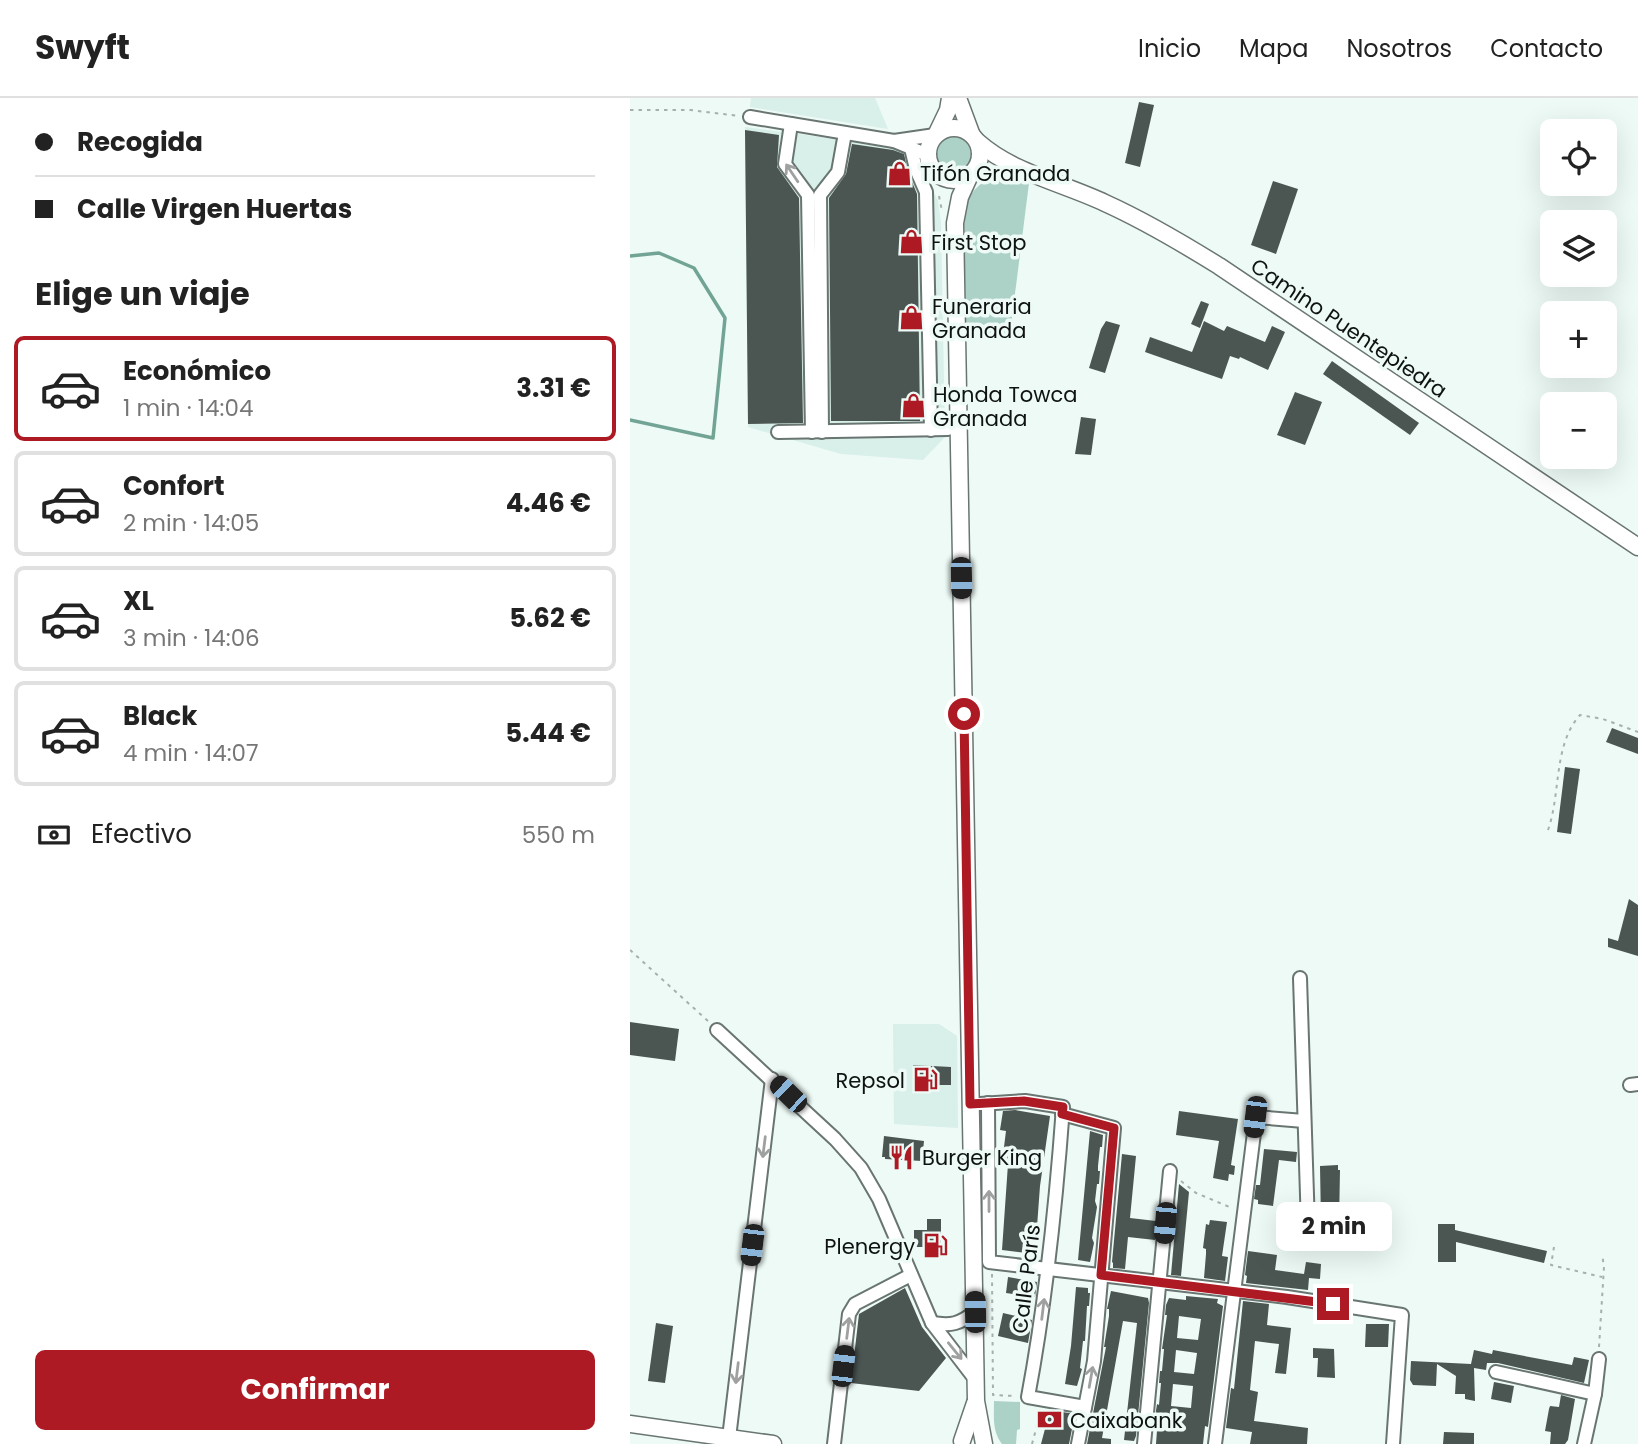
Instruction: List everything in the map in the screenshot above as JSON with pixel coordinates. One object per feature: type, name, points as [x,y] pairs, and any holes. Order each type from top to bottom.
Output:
[{"type":"street","points":[[950,98],[948,110],[929,145],[928,155],[929,163],[940,176],[949,198],[955,223]]},
{"type":"street","points":[[958,98],[980,158],[960,197],[955,223],[976,1401],[984,1444]]},
{"type":"street","points":[[750,117],[894,141],[928,155]]},
{"type":"street","points":[[791,124],[785,164],[808,195],[817,432]]},
{"type":"street","points":[[894,141],[936,134],[956,127],[974,137]]},
{"type":"street","points":[[817,432],[820,195],[838,172],[845,133]]},
{"type":"street","name":"Camino Puentepiedra","points":[[974,137],[997,157],[1105,202],[1198,253],[1638,547]]},
{"type":"street","points":[[911,148],[926,192],[931,430]]},
{"type":"street","name":"Camino Puentepiedra","points":[[971,174],[991,168],[1023,169]]},
{"type":"street","points":[[940,176],[955,180],[971,174]]},
{"type":"street","points":[[778,432],[948,429]]},
{"type":"street","points":[[1300,978],[1308,1226]]},
{"type":"street","points":[[717,1030],[835,1139],[861,1168],[879,1199],[932,1323],[976,1379]]},
{"type":"street","points":[[729,1438],[772,1080]]},
{"type":"street","points":[[970,1104],[1024,1101],[1114,1128],[1094,1361],[1078,1444]]},
{"type":"street","points":[[988,1104],[990,1262],[1234,1290],[1402,1315],[1393,1444]]},
{"type":"street","name":"Calle París","points":[[1028,1397],[1048,1269],[1062,1111]]},
{"type":"street","points":[[1215,1444],[1255,1117],[1304,1121]]},
{"type":"street","points":[[971,1139],[988,1139]]},
{"type":"street","points":[[1144,1444],[1170,1171]]},
{"type":"street","points":[[834,1444],[849,1314],[855,1304],[911,1275]]},
{"type":"street","points":[[932,1323],[958,1325],[975,1312]]},
{"type":"street","points":[[1584,1444],[1595,1394],[1599,1359]]},
{"type":"street","points":[[1496,1372],[1595,1394]]},
{"type":"street","points":[[1028,1397],[1085,1407]]},
{"type":"street","points":[[976,1401],[959,1442],[977,1440],[984,1444]]},
{"type":"street","points":[[630,1424],[773,1444]]},
{"type":"path","points":[[630,110],[690,110],[750,117]]},
{"type":"path","points":[[1548,830],[1553,817],[1562,753],[1570,726],[1580,715],[1603,719],[1638,732]]},
{"type":"path","points":[[630,950],[717,1030]]},
{"type":"path","points":[[1170,1171],[1196,1193],[1244,1213]]},
{"type":"path","points":[[1554,1247],[1551,1265],[1603,1278]]},
{"type":"path","points":[[1599,1359],[1602,1254]]},
{"type":"path","points":[[990,1262],[992,1395],[1028,1397]]},
{"type":"path","points":[[1031,1444],[1044,1399]]},
{"type":"shaded area","points":[[751,98],[875,98],[888,129],[750,107]]},
{"type":"shaded area","points":[[745,127],[903,148],[920,162],[938,201],[941,223],[945,437],[923,460],[841,454],[748,427]]},
{"type":"shaded area","name":"Repsol","points":[[893,1024],[939,1024],[957,1036],[958,1128],[894,1124]]},
{"type":"green space","points":[[954,137],[966,142],[971,154],[966,166],[954,171],[942,166],[937,154],[942,142]]},
{"type":"green space","points":[[999,174],[1029,183],[1009,341],[966,332],[964,209],[977,187]]},
{"type":"green space","points":[[994,1401],[1020,1402],[1020,1429],[1017,1430],[1016,1444],[1002,1444],[999,1439],[994,1424]]},
{"type":"building","points":[[1139,102],[1154,105],[1140,167],[1125,163]]},
{"type":"building","points":[[745,130],[779,135],[777,167],[799,198],[803,423],[748,424]]},
{"type":"building","points":[[852,144],[904,154],[917,194],[920,421],[831,421],[829,198],[846,174]]},
{"type":"building","points":[[1273,181],[1298,189],[1276,254],[1251,245]]},
{"type":"building","points":[[1201,301],[1209,304],[1200,328],[1191,324]]},
{"type":"building","points":[[1106,321],[1120,325],[1105,373],[1089,368]]},
{"type":"building","points":[[1204,321],[1224,331],[1227,326],[1265,342],[1272,326],[1285,332],[1268,370],[1240,357],[1230,356],[1222,379],[1145,352],[1150,337],[1192,352]]},
{"type":"building","points":[[1332,361],[1419,423],[1410,435],[1323,374]]},
{"type":"building","points":[[1295,392],[1322,402],[1305,445],[1277,435]]},
{"type":"building","points":[[1081,417],[1096,419],[1091,455],[1075,454]]},
{"type":"building","points":[[1612,728],[1638,738],[1638,754],[1606,742]]},
{"type":"building","points":[[1565,767],[1580,769],[1571,834],[1557,832]]},
{"type":"building","points":[[1629,899],[1638,905],[1638,956],[1608,947],[1608,938],[1618,941]]},
{"type":"building","points":[[630,1022],[679,1029],[675,1061],[630,1055]]},
{"type":"building","points":[[913,1065],[951,1067],[951,1085],[923,1085],[923,1092],[913,1092]]},
{"type":"building","points":[[1015,1110],[1050,1116],[1040,1186],[1035,1254],[1002,1250],[1008,1164],[1002,1163],[1006,1131],[1000,1130],[1003,1111]]},
{"type":"building","points":[[1179,1111],[1238,1119],[1231,1165],[1235,1166],[1234,1175],[1229,1174],[1228,1181],[1213,1178],[1219,1141],[1176,1135]]},
{"type":"building","points":[[1090,1131],[1103,1135],[1090,1262],[1078,1260]]},
{"type":"building","points":[[884,1136],[924,1141],[922,1161],[885,1159],[882,1157]]},
{"type":"building","points":[[1264,1149],[1297,1152],[1296,1162],[1279,1160],[1273,1206],[1258,1204],[1258,1200],[1254,1199],[1256,1185],[1260,1185]]},
{"type":"building","points":[[1122,1154],[1136,1156],[1130,1218],[1156,1221],[1155,1240],[1128,1237],[1125,1269],[1113,1268],[1112,1262]]},
{"type":"building","points":[[1338,1165],[1339,1223],[1321,1222],[1320,1166]]},
{"type":"building","points":[[1179,1184],[1189,1192],[1181,1276],[1171,1275]]},
{"type":"building","points":[[927,1219],[941,1219],[941,1247],[914,1247],[914,1230],[927,1230]]},
{"type":"building","points":[[1210,1220],[1227,1222],[1222,1256],[1228,1257],[1225,1281],[1204,1278],[1206,1249],[1203,1248],[1206,1224],[1209,1225]]},
{"type":"building","points":[[1438,1224],[1455,1224],[1455,1230],[1547,1251],[1544,1263],[1456,1242],[1456,1262],[1438,1262]]},
{"type":"building","points":[[1248,1251],[1277,1255],[1275,1270],[1304,1274],[1306,1262],[1321,1264],[1320,1279],[1309,1278],[1308,1290],[1246,1283]]},
{"type":"building","points":[[1008,1277],[1037,1282],[1035,1297],[1006,1293]]},
{"type":"building","points":[[1076,1287],[1088,1288],[1090,1293],[1082,1369],[1077,1386],[1065,1384]]},
{"type":"building","points":[[905,1288],[922,1327],[946,1358],[919,1391],[851,1383],[859,1314]]},
{"type":"building","points":[[1111,1291],[1148,1298],[1149,1303],[1136,1436],[1134,1441],[1124,1440],[1137,1323],[1123,1321],[1102,1438],[1111,1439],[1111,1444],[1087,1444],[1106,1347],[1109,1316],[1107,1309]]},
{"type":"building","points":[[1186,1296],[1218,1299],[1217,1303],[1223,1306],[1208,1427],[1205,1426],[1203,1444],[1156,1444],[1158,1417],[1155,1417],[1157,1404],[1159,1405],[1166,1305],[1169,1298],[1186,1300]],"holes":[[[1179,1316],[1201,1319],[1198,1340],[1177,1338]],[[1176,1350],[1197,1353],[1194,1374],[1174,1372]],[[1173,1384],[1193,1386],[1191,1408],[1171,1406]]]},
{"type":"building","points":[[1243,1301],[1269,1304],[1267,1325],[1291,1328],[1286,1374],[1275,1373],[1279,1344],[1255,1341],[1250,1390],[1258,1392],[1254,1421],[1308,1428],[1307,1444],[1250,1444],[1252,1432],[1226,1428],[1231,1388],[1234,1389]]},
{"type":"building","points":[[1003,1313],[1032,1320],[1028,1343],[998,1336]]},
{"type":"building","points":[[656,1323],[673,1326],[665,1383],[648,1381]]},
{"type":"building","points":[[1366,1324],[1389,1324],[1388,1347],[1365,1347]]},
{"type":"building","points":[[1313,1348],[1334,1349],[1335,1378],[1317,1377],[1318,1358],[1313,1358]]},
{"type":"building","points":[[1474,1350],[1492,1354],[1493,1350],[1572,1365],[1574,1357],[1589,1360],[1584,1383],[1498,1363],[1487,1363],[1486,1370],[1474,1368],[1475,1401],[1465,1399],[1465,1394],[1455,1394],[1456,1376],[1437,1364],[1436,1386],[1413,1385],[1410,1380],[1411,1361],[1471,1364]]},
{"type":"building","points":[[1494,1382],[1514,1386],[1511,1403],[1491,1399]]},
{"type":"building","points":[[1561,1395],[1575,1399],[1568,1440],[1565,1444],[1550,1444],[1551,1432],[1545,1431],[1549,1409],[1550,1406],[1559,1407]]},
{"type":"building","points":[[1050,1410],[1075,1414],[1069,1444],[1041,1444]]},
{"type":"building","points":[[1444,1432],[1474,1433],[1474,1444],[1443,1444]]},
{"type":"waterway","points":[[630,256],[659,253],[694,268],[725,318],[713,438],[630,420]]},
{"type":"place","name":"Tifón Granada","points":[[900,173]]},
{"type":"place","name":"First Stop","points":[[911,242]]},
{"type":"place","name":"Funeraria Granada","points":[[912,318]]},
{"type":"place","name":"Honda Towca Granada","points":[[913,406]]},
{"type":"place","name":"Repsol","points":[[925,1080]]},
{"type":"place","name":"Burger King","points":[[902,1157]]},
{"type":"place","name":"Plenergy","points":[[935,1246]]},
{"type":"place","name":"Caixabank","points":[[1050,1420]]},
{"type":"route","points":[[964,714],[970,1104],[1024,1101],[1063,1107],[1062,1114],[1114,1128],[1101,1275],[1333,1304]]}]
